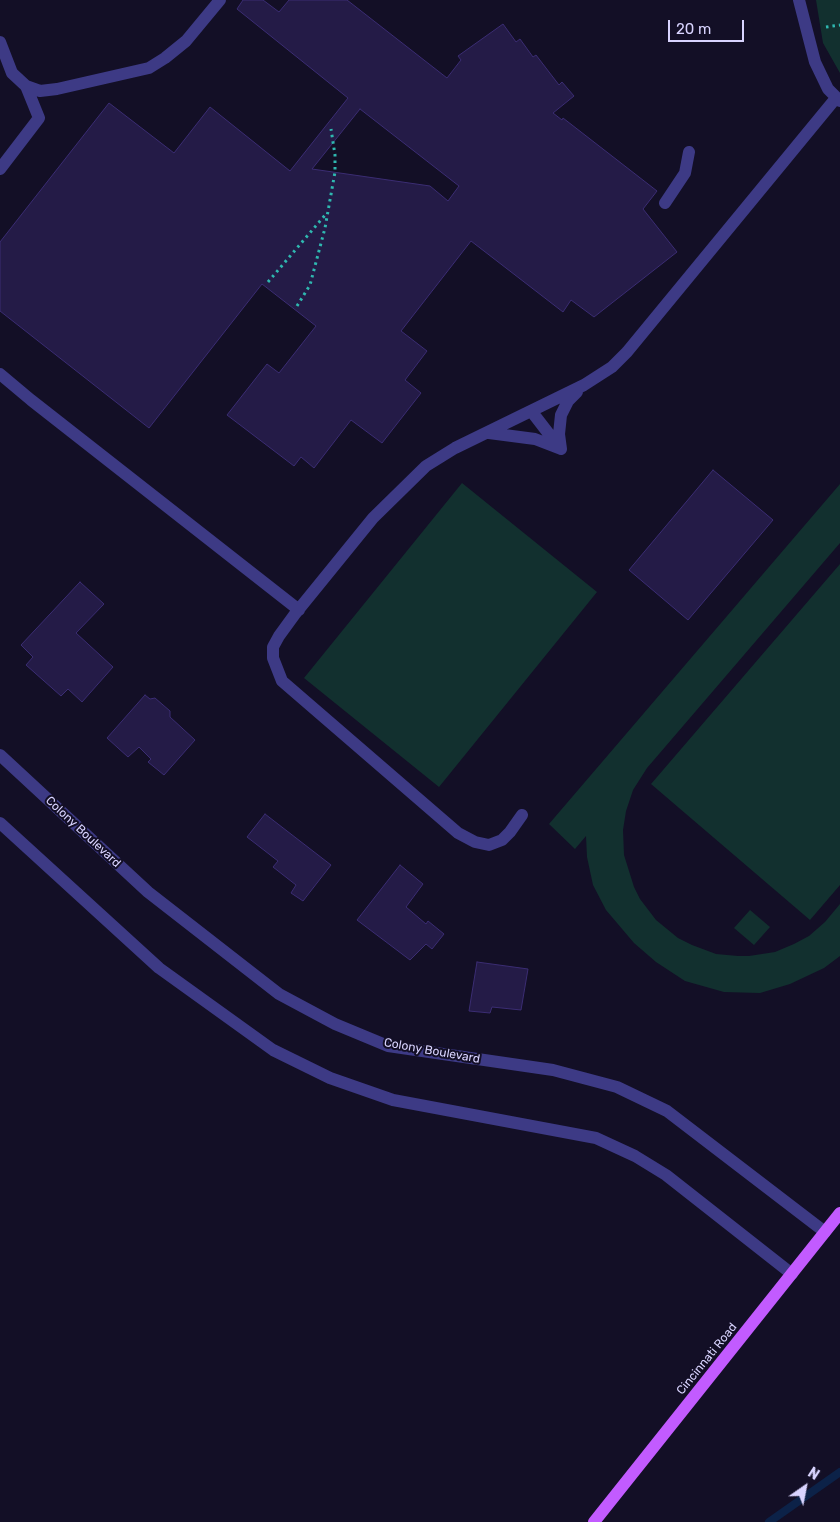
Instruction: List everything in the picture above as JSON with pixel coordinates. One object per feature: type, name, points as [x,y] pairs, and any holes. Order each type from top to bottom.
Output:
[{"type":"main road","name":"Cincinnati Road","points":[[594,1522],[840,1213]]},
{"type":"street","points":[[0,42],[12,73],[26,86],[40,91],[149,68],[186,41],[220,0]]},
{"type":"street","points":[[522,815],[502,840],[489,845],[476,842],[458,833],[282,681],[273,658],[274,647],[279,636],[373,518],[426,466],[455,448],[532,412],[612,368],[838,100],[828,89],[815,62],[799,0]]},
{"type":"street","points":[[0,169],[39,118],[26,86]]},
{"type":"street","points":[[665,203],[685,173],[690,152]]},
{"type":"street","points":[[0,374],[299,610]]},
{"type":"street","points":[[561,449],[559,434],[561,415],[568,401],[584,385]]},
{"type":"street","points":[[532,412],[561,449]]},
{"type":"street","points":[[489,433],[535,439],[561,449]]},
{"type":"street","name":"Colony Boulevard","points":[[0,755],[148,892],[279,994],[335,1024],[388,1046],[553,1070],[617,1087],[667,1111],[825,1232]]},
{"type":"street","points":[[0,823],[159,968],[273,1050],[330,1078],[393,1100],[596,1138],[635,1156],[666,1174],[792,1274]]},
{"type":"path","points":[[297,306],[310,285],[325,228],[326,213],[335,172],[335,155],[331,129]]},
{"type":"path","points":[[268,282],[326,213]]},
{"type":"green space","points":[[816,0],[840,0],[840,73],[823,43]]},
{"type":"green space","points":[[462,483],[597,592],[439,787],[304,678]]},
{"type":"green space","points":[[840,484],[840,543],[647,768],[633,790],[626,811],[623,830],[624,855],[634,887],[640,899],[656,920],[678,938],[692,945],[716,954],[738,956],[775,952],[809,936],[825,922],[840,904],[840,956],[824,968],[790,984],[760,993],[724,992],[685,981],[656,962],[634,943],[606,910],[593,885],[587,857],[586,836],[575,849],[549,824]]},
{"type":"green space","points":[[840,564],[840,885],[810,920],[651,784]]},
{"type":"green space","points":[[750,910],[770,927],[754,945],[734,928]]},
{"type":"building","points":[[243,0],[263,0],[279,12],[289,0],[347,0],[447,78],[461,60],[458,56],[503,24],[516,42],[520,39],[533,57],[536,55],[559,85],[562,82],[574,96],[553,113],[562,120],[563,118],[657,191],[643,209],[677,252],[594,317],[571,300],[563,312],[471,241],[401,331],[427,351],[405,380],[421,393],[382,443],[351,420],[314,468],[301,457],[294,466],[227,415],[267,364],[279,373],[316,326],[262,284],[149,428],[0,311],[0,242],[109,103],[174,153],[210,107],[290,171],[348,98],[237,9]],"holes":[[[360,109],[459,186],[448,201],[430,186],[312,169]]]},
{"type":"building","points":[[713,470],[773,520],[688,620],[629,570]]},
{"type":"building","points":[[80,582],[104,604],[76,633],[113,667],[82,702],[68,689],[61,696],[26,665],[33,657],[21,645]]},
{"type":"building","points":[[145,695],[150,699],[155,698],[170,711],[170,717],[195,740],[164,775],[148,762],[151,759],[139,747],[128,757],[107,738]]},
{"type":"building","points":[[265,814],[331,865],[303,901],[291,893],[296,885],[273,867],[278,861],[247,837]]},
{"type":"building","points":[[400,865],[423,884],[406,907],[426,924],[428,921],[444,934],[432,949],[426,944],[410,960],[357,920]]},
{"type":"building","points":[[477,962],[528,969],[521,1010],[492,1007],[490,1013],[469,1011]]},
{"type":"waterway","points":[[769,1522],[840,1472]]}]
